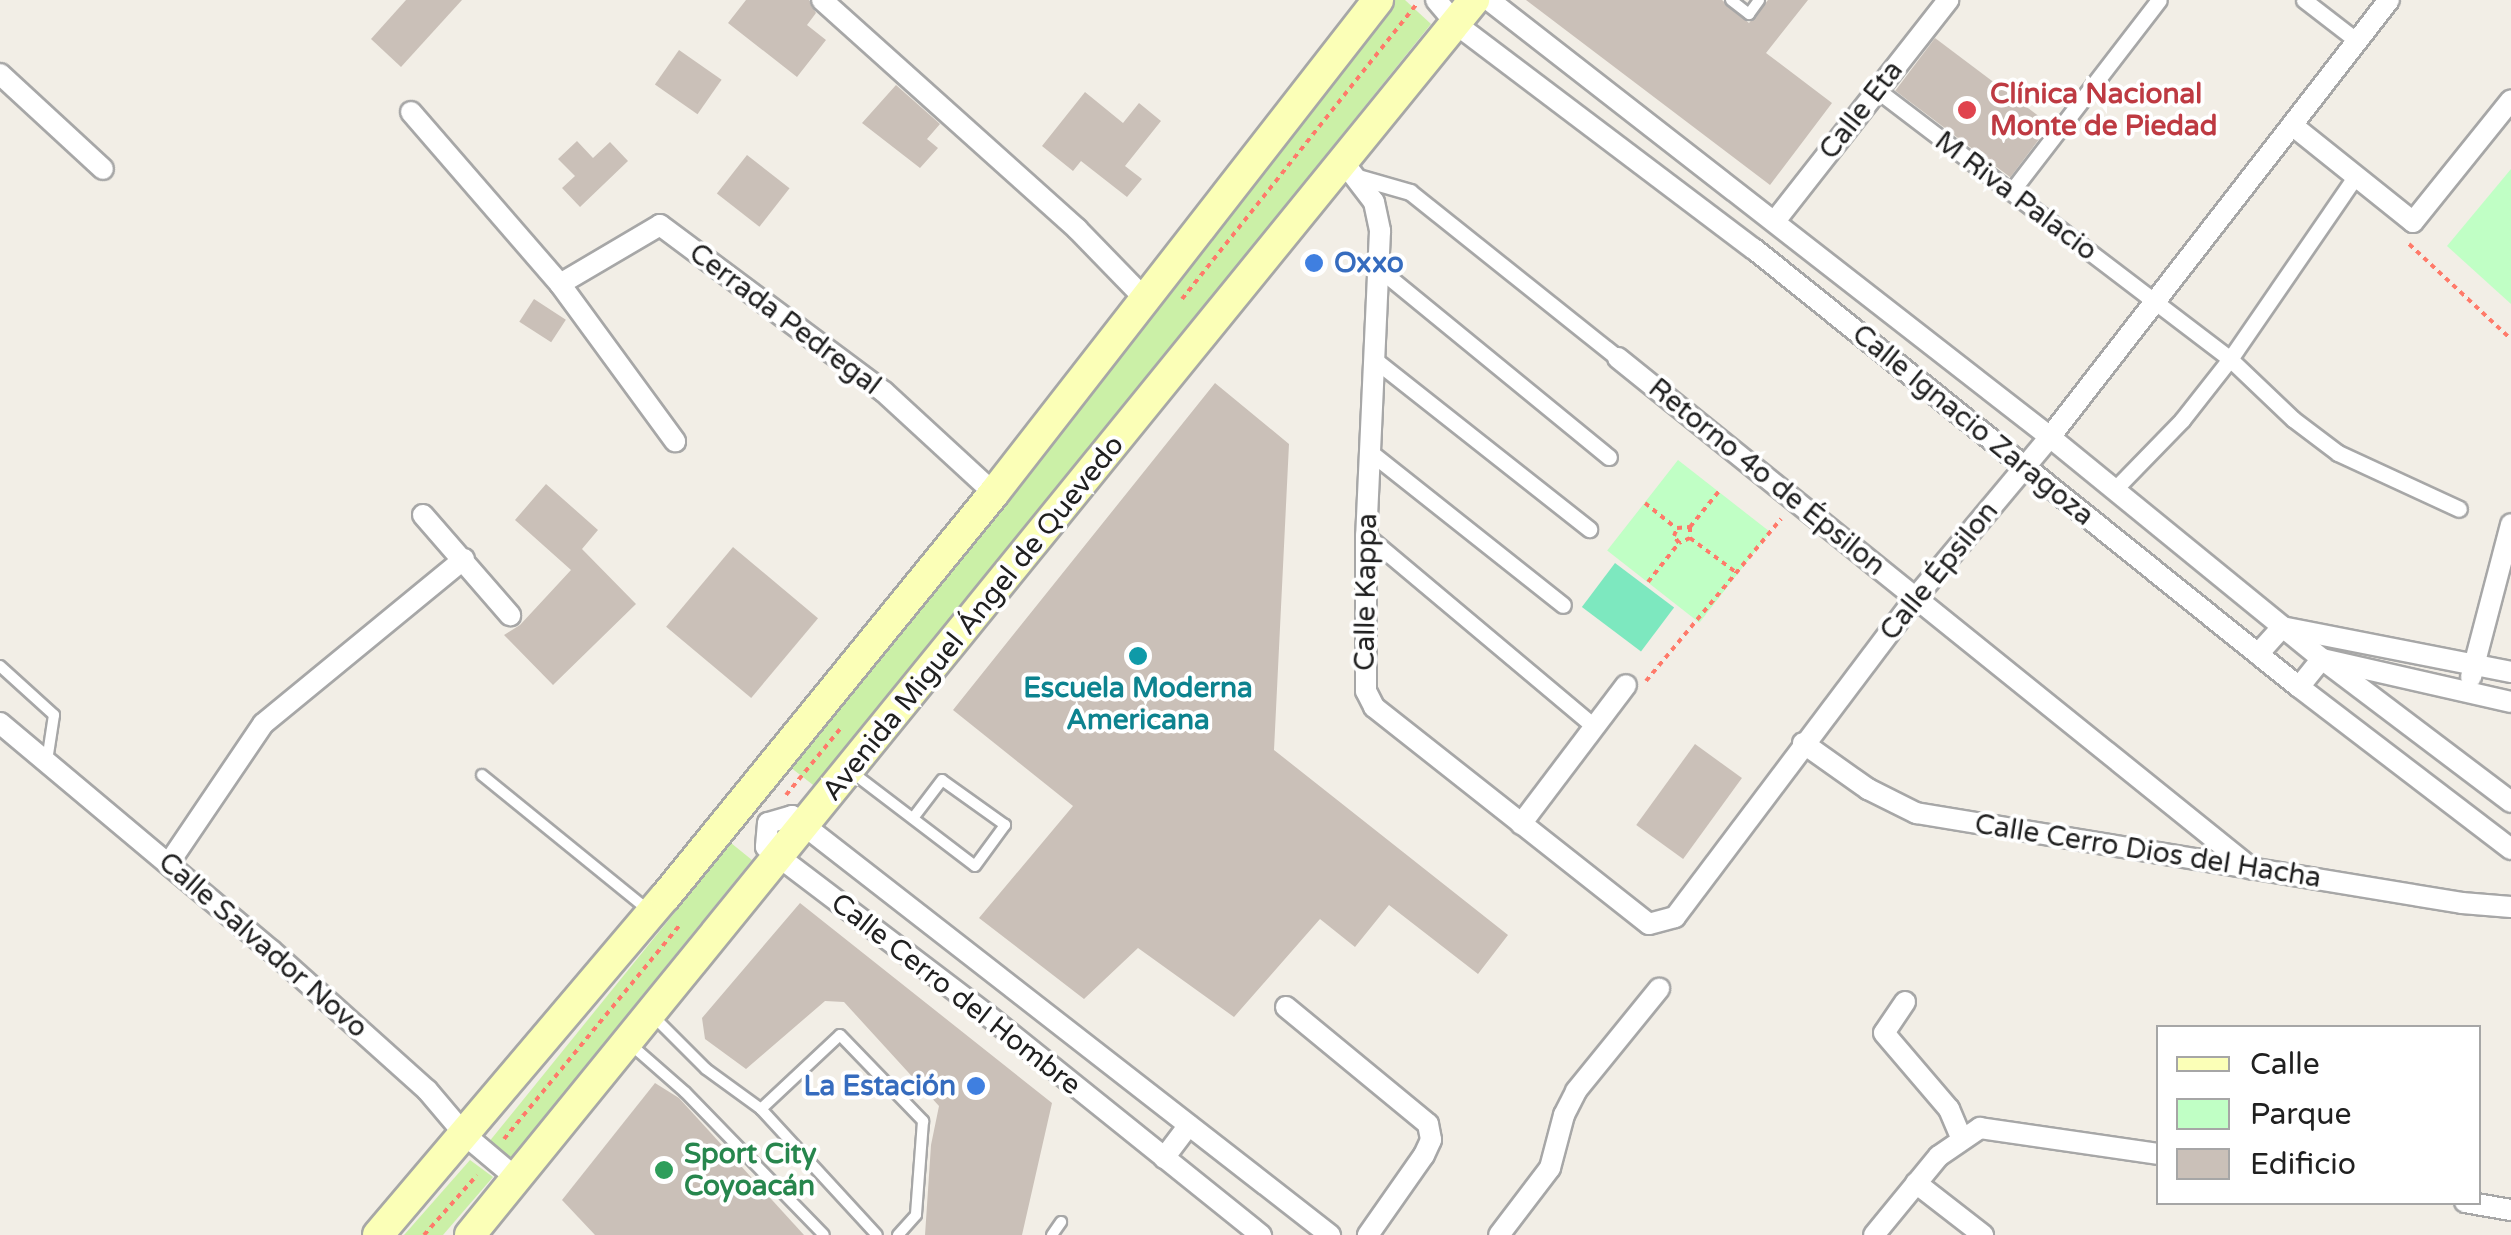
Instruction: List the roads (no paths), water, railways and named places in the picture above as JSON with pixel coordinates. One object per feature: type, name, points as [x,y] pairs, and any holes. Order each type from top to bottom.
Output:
[{"type":"main road","points":[[378,1235],[465,1134],[666,919],[742,802],[994,493],[1378,0]]},
{"type":"main road","name":"Avenida Miguel Ángel de Quevedo","points":[[470,1235],[804,824],[1351,170],[1465,12]]},
{"type":"street","points":[[822,0],[1077,229],[1144,298]]},
{"type":"street","name":"Calle Ignacio Zaragoza","points":[[1436,0],[1465,12],[2298,688],[2511,849]]},
{"type":"street","name":"Calle Ignacio Zaragoza","points":[[1489,0],[2050,437],[2322,659],[2511,802]]},
{"type":"street","name":"Calle Eta","points":[[1775,220],[1948,0]]},
{"type":"street","points":[[2011,192],[2159,0]]},
{"type":"street","points":[[2304,0],[2356,40]]},
{"type":"street","name":"Calle Épsilon","points":[[1628,908],[1649,924],[1675,916],[1916,596],[2050,437],[2389,0]]},
{"type":"street","points":[[0,74],[103,169]]},
{"type":"street","name":"M Riva Palacio","points":[[1876,90],[2230,359],[2294,419],[2338,453],[2459,509]]},
{"type":"street","points":[[2292,126],[2412,222],[2511,100]]},
{"type":"street","points":[[411,112],[560,284],[675,441]]},
{"type":"street","points":[[1351,170],[1410,192],[1618,358]]},
{"type":"street","name":"Calle Kappa","points":[[1351,170],[1374,202],[1380,231],[1366,535],[1364,674],[1374,706],[1628,908]]},
{"type":"street","points":[[2114,490],[2182,420],[2230,359],[2356,176]]},
{"type":"street","name":"Cerrada Pedregal","points":[[560,284],[660,226],[884,392],[994,493]]},
{"type":"street","points":[[1379,268],[1609,457]]},
{"type":"street","name":"Retorno 4o de Épsilon","points":[[1618,358],[2252,869]]},
{"type":"street","points":[[1376,360],[1589,530]]},
{"type":"street","points":[[1370,452],[1564,606]]},
{"type":"street","points":[[422,514],[510,615]]},
{"type":"street","points":[[2467,694],[2511,524]]},
{"type":"street","points":[[1366,535],[1595,727]]},
{"type":"street","points":[[170,864],[263,724],[464,559]]},
{"type":"street","points":[[2258,654],[2282,627],[2511,672]]},
{"type":"street","points":[[2298,688],[2322,659],[2511,702]]},
{"type":"street","points":[[1521,824],[1595,727],[1632,689]]},
{"type":"street","name":"Calle Salvador Novo","points":[[0,723],[170,864],[428,1090],[465,1134],[516,1178]]},
{"type":"street","name":"Calle Cerro Dios del Hacha","points":[[1803,743],[1868,789],[1916,814],[2511,907]]},
{"type":"street","points":[[742,802],[768,823]]},
{"type":"street","points":[[768,823],[792,816],[804,824]]},
{"type":"street","points":[[768,823],[766,846],[778,856]]},
{"type":"street","name":"Calle Cerro del Hombre","points":[[804,824],[1330,1235]]},
{"type":"street","name":"Calle Cerro del Hombre","points":[[778,856],[986,1014],[1261,1235]]},
{"type":"street","points":[[1499,1235],[1535,1194],[1550,1168],[1564,1115],[1576,1091],[1659,989]]},
{"type":"street","points":[[1905,1002],[1884,1033],[1949,1109],[1960,1138]]},
{"type":"street","points":[[1286,1007],[1417,1111],[1428,1124],[1430,1140],[1424,1155],[1368,1235]]},
{"type":"street","points":[[1164,1158],[1190,1125]]},
{"type":"street","points":[[1874,1235],[1916,1183],[1960,1138],[1980,1128],[2156,1154]]},
{"type":"street","points":[[1916,1183],[1982,1235]]},
{"type":"street","points":[[2481,1205],[2511,1210]]},
{"type":"lane","points":[[1731,0],[1749,14],[1760,0]]},
{"type":"lane","points":[[0,666],[54,715],[47,762]]},
{"type":"lane","points":[[849,770],[975,866],[1005,825],[942,780],[913,818]]},
{"type":"lane","points":[[482,775],[666,919]]},
{"type":"lane","points":[[651,1014],[706,1069],[761,1109],[877,1235]]},
{"type":"lane","points":[[761,1109],[840,1035],[923,1121],[916,1216],[898,1235]]},
{"type":"lane","points":[[628,1042],[684,1092],[824,1235]]},
{"type":"lane","points":[[1052,1235],[1061,1222]]},
{"type":"place","name":"Clínica Nacional Monte de Piedad","points":[[1967,110]]},
{"type":"place","name":"Oxxo","points":[[1314,263]]},
{"type":"place","name":"Escuela Moderna Americana","points":[[1138,656]]},
{"type":"place","name":"La Estación","points":[[976,1086]]},
{"type":"place","name":"Sport City Coyoacán","points":[[664,1170]]}]
